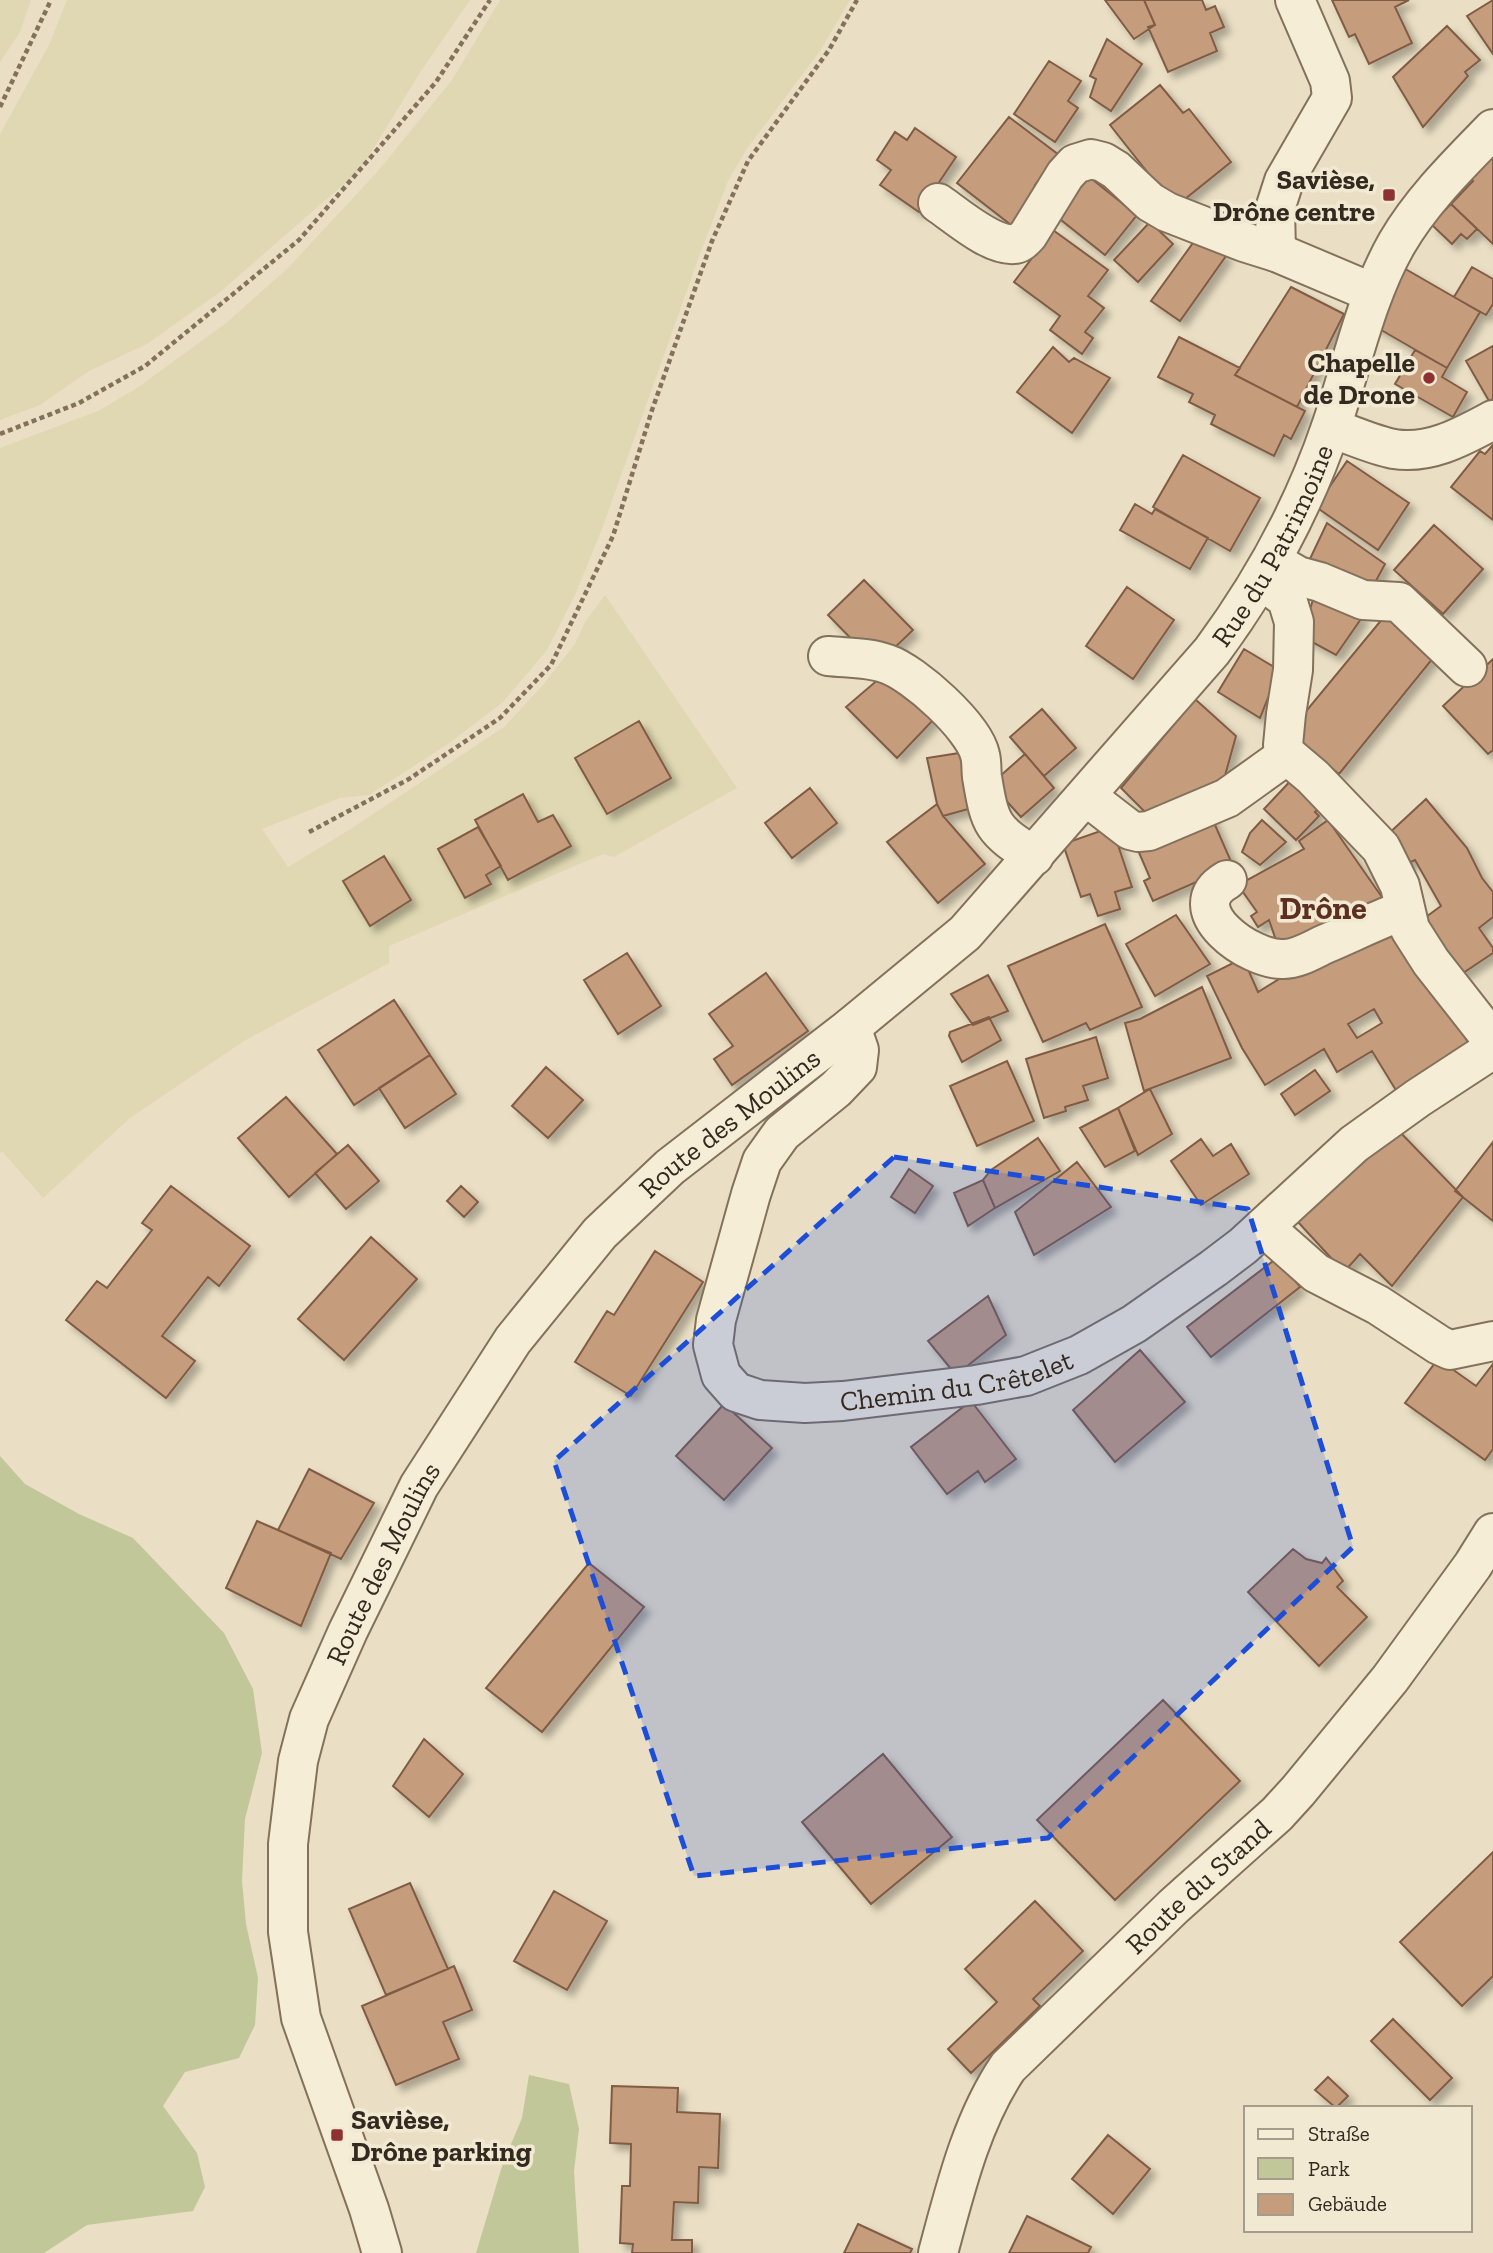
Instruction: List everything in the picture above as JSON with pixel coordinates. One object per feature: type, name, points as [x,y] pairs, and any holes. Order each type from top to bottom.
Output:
[{"type":"street","points":[[1276,252],[1275,209],[1284,181],[1332,98],[1329,81],[1295,0]]},
{"type":"street","name":"Rue du Patrimoine","points":[[851,1027],[965,933],[1212,651],[1267,570],[1311,481],[1331,428],[1373,293],[1398,242],[1455,167],[1493,129]]},
{"type":"street","points":[[938,203],[999,242],[1021,242],[1065,175],[1075,164],[1091,159],[1104,162],[1116,170],[1150,202],[1167,212],[1276,252],[1373,293]]},
{"type":"street","points":[[1331,428],[1395,449],[1411,449],[1445,444],[1493,420]]},
{"type":"street","points":[[1267,570],[1320,582],[1363,600],[1399,602],[1467,667]]},
{"type":"street","points":[[1267,570],[1287,599],[1294,622],[1293,670],[1283,745],[1287,755],[1313,777],[1381,848],[1400,886],[1410,929],[1431,962],[1493,1041]]},
{"type":"street","points":[[828,656],[883,662],[911,677],[930,692],[972,738],[980,754],[989,815],[994,826],[1034,856]]},
{"type":"street","points":[[1086,796],[1130,830],[1149,831],[1227,799],[1287,755]]},
{"type":"street","points":[[1227,880],[1218,885],[1211,900],[1216,922],[1224,933],[1256,954],[1278,959],[1304,954],[1404,910]]},
{"type":"street","name":"Chemin du Crêtelet","points":[[851,1027],[859,1050],[857,1067],[836,1089],[782,1133],[757,1173],[714,1334],[715,1354],[721,1375],[736,1392],[760,1400],[778,1403],[843,1401],[1006,1380],[1044,1370],[1102,1343],[1134,1324],[1243,1247],[1354,1144],[1493,1049]]},
{"type":"street","name":"Route des Moulins","points":[[382,2253],[302,2018],[288,1932],[288,1844],[292,1801],[298,1761],[309,1718],[419,1486],[513,1340],[556,1285],[600,1233],[670,1167],[851,1027]]},
{"type":"street","points":[[1264,1227],[1316,1273],[1378,1305],[1438,1345],[1450,1350],[1493,1341]]},
{"type":"street","name":"Route du Stand","points":[[939,2253],[963,2165],[978,2123],[995,2086],[1008,2067],[1174,1906],[1277,1814],[1298,1791],[1374,1701],[1467,1575],[1493,1533]]},
{"type":"path","points":[[0,107],[51,0]]},
{"type":"path","points":[[0,434],[79,403],[145,366],[299,240],[436,82],[490,0]]},
{"type":"path","points":[[309,832],[409,779],[500,718],[551,665],[613,536],[652,410],[712,241],[748,161],[829,50],[857,0]]},
{"type":"highlighted area","points":[[894,1157],[1248,1209],[1353,1547],[1048,1838],[694,1876],[554,1461]]},
{"type":"shaded area","points":[[0,0],[31,0],[20,32],[0,62]]},
{"type":"shaded area","points":[[67,0],[470,0],[421,71],[360,170],[220,292],[147,344],[89,371],[40,405],[0,420],[0,134],[49,45]]},
{"type":"shaded area","points":[[500,0],[850,0],[820,51],[746,150],[728,181],[603,526],[576,593],[547,650],[503,702],[448,744],[369,795],[340,798],[262,829],[288,867],[349,830],[504,727],[542,686],[575,644],[585,622],[605,595],[737,788],[614,857],[603,854],[389,946],[389,963],[244,1041],[130,1118],[43,1198],[2,1151],[0,1153],[0,448],[98,411],[137,388],[226,323],[287,269],[378,171],[452,80]]},
{"type":"green space","points":[[0,1456],[25,1484],[79,1514],[133,1538],[224,1633],[253,1689],[262,1753],[245,1819],[242,1881],[246,1924],[258,1978],[255,2025],[239,2058],[185,2072],[163,2106],[197,2153],[205,2187],[193,2211],[87,2225],[44,2253],[0,2253]]},
{"type":"green space","points":[[529,2075],[569,2084],[579,2129],[574,2171],[579,2253],[476,2253],[503,2163],[522,2118]]},
{"type":"building","points":[[1105,0],[1144,0],[1155,25],[1134,39]]},
{"type":"building","points":[[1144,0],[1202,0],[1206,10],[1215,6],[1224,27],[1210,33],[1217,51],[1168,72],[1148,27],[1155,25]]},
{"type":"building","points":[[1332,0],[1409,0],[1395,7],[1412,43],[1369,64],[1355,34],[1349,37]]},
{"type":"building","points":[[1493,0],[1493,54],[1467,16]]},
{"type":"building","points":[[1447,26],[1480,60],[1465,72],[1468,76],[1423,127],[1393,77]]},
{"type":"building","points":[[1107,39],[1142,64],[1111,111],[1090,97],[1096,79],[1090,76]]},
{"type":"building","points":[[1049,61],[1081,81],[1068,101],[1078,108],[1055,142],[1014,114]]},
{"type":"building","points":[[1160,85],[1183,113],[1189,109],[1231,162],[1175,207],[1110,125]]},
{"type":"building","points":[[1009,117],[1059,155],[1035,185],[1043,191],[1015,228],[957,183]]},
{"type":"building","points":[[915,128],[956,157],[919,212],[880,185],[891,170],[877,160],[895,132],[907,140]]},
{"type":"building","points":[[1493,141],[1493,244],[1451,204],[1473,181],[1463,172]]},
{"type":"building","points":[[1083,172],[1137,215],[1105,255],[1051,212]]},
{"type":"building","points":[[1451,204],[1477,229],[1467,239],[1461,234],[1452,244],[1431,224]]},
{"type":"building","points":[[1150,222],[1173,244],[1138,282],[1114,260]]},
{"type":"building","points":[[1053,230],[1108,270],[1088,296],[1104,308],[1085,332],[1093,338],[1082,354],[1050,330],[1060,316],[1014,282]]},
{"type":"building","points":[[1198,236],[1226,256],[1180,321],[1151,301]]},
{"type":"building","points":[[1402,267],[1480,312],[1447,368],[1369,323]]},
{"type":"building","points":[[1472,267],[1493,279],[1493,304],[1486,315],[1454,297]]},
{"type":"building","points":[[1291,287],[1344,314],[1297,407],[1235,375]]},
{"type":"building","points":[[1179,337],[1240,368],[1235,375],[1305,411],[1291,439],[1284,435],[1274,456],[1211,424],[1215,415],[1189,402],[1193,394],[1158,377]]},
{"type":"building","points":[[1493,346],[1493,399],[1489,401],[1466,361]]},
{"type":"building","points":[[1053,347],[1069,362],[1074,358],[1110,378],[1072,433],[1017,392]]},
{"type":"building","points":[[1415,350],[1447,368],[1442,377],[1467,392],[1453,417],[1395,384]]},
{"type":"building","points":[[1493,445],[1493,520],[1451,487],[1480,451],[1485,454]]},
{"type":"building","points":[[1183,455],[1260,498],[1230,551],[1153,507]]},
{"type":"building","points":[[1347,461],[1409,503],[1378,550],[1316,507]]},
{"type":"building","points":[[1135,504],[1152,514],[1155,509],[1208,538],[1190,569],[1120,530]]},
{"type":"building","points":[[1327,523],[1385,564],[1370,592],[1308,563]]},
{"type":"building","points":[[1434,525],[1483,569],[1443,614],[1394,570]]},
{"type":"building","points":[[864,580],[913,630],[887,655],[866,654],[828,615]]},
{"type":"building","points":[[1127,587],[1174,620],[1133,679],[1086,646]]},
{"type":"building","points":[[1316,591],[1363,616],[1336,655],[1301,636]]},
{"type":"building","points":[[1388,612],[1438,652],[1339,774],[1288,733]]},
{"type":"building","points":[[1244,649],[1279,670],[1260,718],[1218,692]]},
{"type":"building","points":[[1493,659],[1493,750],[1488,754],[1443,706]]},
{"type":"building","points":[[888,671],[935,718],[897,758],[846,707]]},
{"type":"building","points":[[1195,699],[1236,736],[1223,783],[1149,816],[1121,788]]},
{"type":"building","points":[[1042,709],[1076,748],[1044,776],[1010,737]]},
{"type":"building","points":[[639,721],[671,778],[607,814],[575,758]]},
{"type":"building","points":[[966,752],[979,806],[943,816],[937,804],[927,758]]},
{"type":"building","points":[[1025,754],[1054,788],[1021,817],[991,784]]},
{"type":"building","points":[[1296,775],[1325,802],[1315,812],[1319,816],[1296,840],[1264,809]]},
{"type":"building","points":[[810,788],[837,823],[792,858],[765,823]]},
{"type":"building","points":[[523,794],[538,822],[553,815],[571,846],[508,880],[475,820]]},
{"type":"building","points":[[1426,799],[1467,848],[1482,878],[1493,892],[1493,917],[1479,928],[1493,948],[1493,953],[1457,977],[1419,922],[1441,906],[1415,860],[1402,866],[1385,837]]},
{"type":"building","points":[[937,804],[943,816],[985,864],[938,903],[887,842]]},
{"type":"building","points":[[1208,809],[1233,866],[1153,901],[1144,881],[1150,878],[1134,841]]},
{"type":"building","points":[[1262,820],[1286,842],[1260,865],[1242,852],[1250,833]]},
{"type":"building","points":[[1328,820],[1384,900],[1280,952],[1269,920],[1258,927],[1251,916],[1257,912],[1238,885],[1304,849],[1299,841]]},
{"type":"building","points":[[478,827],[501,866],[486,875],[491,884],[465,898],[438,849]]},
{"type":"building","points":[[1112,827],[1132,887],[1115,892],[1120,909],[1098,916],[1090,894],[1081,897],[1063,844]]},
{"type":"building","points":[[384,856],[411,900],[370,926],[343,881]]},
{"type":"building","points":[[1176,915],[1210,964],[1155,996],[1126,944]]},
{"type":"building","points":[[1396,923],[1471,1047],[1397,1092],[1372,1051],[1337,1072],[1324,1049],[1265,1085],[1242,1048],[1207,976],[1243,958],[1258,992],[1334,945]],"holes":[[[1374,1009],[1382,1023],[1357,1038],[1348,1024]]]},
{"type":"building","points":[[1105,924],[1142,1007],[1090,1030],[1086,1023],[1043,1042],[1008,966]]},
{"type":"building","points":[[627,953],[661,1006],[618,1034],[584,980]]},
{"type":"building","points":[[766,973],[808,1031],[732,1085],[714,1059],[733,1046],[709,1014]]},
{"type":"building","points":[[988,975],[1008,1011],[973,1025],[951,994]]},
{"type":"building","points":[[1202,987],[1231,1058],[1144,1091],[1125,1023],[1140,1019]]},
{"type":"building","points":[[394,1000],[430,1055],[354,1105],[318,1050]]},
{"type":"building","points":[[989,1017],[1001,1040],[962,1062],[949,1036],[950,1032]]},
{"type":"building","points":[[1096,1037],[1108,1078],[1083,1086],[1088,1100],[1065,1107],[1066,1111],[1044,1118],[1026,1059]]},
{"type":"building","points":[[430,1055],[456,1094],[405,1128],[379,1088]]},
{"type":"building","points":[[1007,1061],[1034,1121],[977,1146],[950,1086]]},
{"type":"building","points":[[546,1067],[583,1100],[548,1138],[512,1106]]},
{"type":"building","points":[[1315,1070],[1330,1091],[1295,1115],[1281,1094]]},
{"type":"building","points":[[1150,1089],[1172,1134],[1138,1155],[1118,1108]]},
{"type":"building","points":[[286,1097],[337,1154],[289,1197],[238,1138]]},
{"type":"building","points":[[1118,1108],[1135,1151],[1105,1167],[1080,1128]]},
{"type":"building","points":[[1396,1128],[1463,1197],[1392,1286],[1360,1254],[1344,1272],[1298,1222]]},
{"type":"building","points":[[1038,1138],[1060,1171],[995,1208],[983,1180],[991,1170]]},
{"type":"building","points":[[1201,1139],[1213,1156],[1231,1144],[1249,1174],[1201,1205],[1171,1161]]},
{"type":"building","points":[[1493,1142],[1493,1221],[1455,1191]]},
{"type":"building","points":[[348,1145],[379,1181],[346,1209],[315,1173]]},
{"type":"building","points":[[1077,1162],[1111,1207],[1034,1255],[1015,1212]]},
{"type":"building","points":[[909,1169],[933,1186],[915,1213],[891,1197]]},
{"type":"building","points":[[983,1180],[995,1208],[968,1226],[954,1193]]},
{"type":"building","points":[[171,1186],[250,1246],[219,1286],[208,1277],[162,1336],[195,1361],[166,1398],[66,1320],[97,1281],[107,1288],[152,1230],[142,1223]]},
{"type":"building","points":[[461,1186],[478,1202],[464,1217],[447,1201]]},
{"type":"building","points":[[371,1237],[417,1279],[344,1360],[298,1319]]},
{"type":"building","points":[[655,1251],[703,1282],[631,1396],[575,1362],[607,1311],[614,1315]]},
{"type":"building","points":[[1277,1258],[1300,1287],[1211,1357],[1187,1327]]},
{"type":"building","points":[[988,1296],[1006,1335],[956,1375],[928,1341]]},
{"type":"building","points":[[1140,1350],[1185,1402],[1115,1462],[1073,1410]]},
{"type":"building","points":[[1438,1359],[1476,1386],[1493,1364],[1493,1449],[1485,1460],[1405,1403]]},
{"type":"building","points":[[971,1401],[1016,1459],[985,1482],[978,1471],[947,1494],[911,1447]]},
{"type":"building","points":[[724,1404],[772,1448],[724,1500],[676,1456]]},
{"type":"building","points":[[309,1469],[374,1503],[341,1559],[278,1530]]},
{"type":"building","points":[[257,1521],[331,1553],[301,1626],[226,1588]]},
{"type":"building","points":[[1293,1549],[1306,1559],[1322,1563],[1326,1558],[1343,1581],[1337,1587],[1367,1617],[1319,1666],[1248,1592]]},
{"type":"building","points":[[589,1563],[644,1607],[542,1732],[486,1688]]},
{"type":"building","points":[[1163,1700],[1240,1781],[1115,1900],[1037,1820]]},
{"type":"building","points":[[424,1739],[463,1774],[429,1817],[393,1786]]},
{"type":"building","points":[[883,1754],[952,1837],[871,1904],[802,1822]]},
{"type":"building","points":[[1493,1852],[1493,1976],[1462,2006],[1400,1942]]},
{"type":"building","points":[[410,1883],[448,1969],[386,1995],[349,1909]]},
{"type":"building","points":[[554,1891],[607,1921],[567,1990],[514,1961]]},
{"type":"building","points":[[1035,1901],[1083,1951],[1033,1999],[1040,2006],[971,2073],[948,2049],[997,2002],[965,1969]]},
{"type":"building","points":[[454,1966],[472,2010],[443,2022],[459,2059],[396,2085],[362,2006]]},
{"type":"building","points":[[1393,2019],[1452,2078],[1430,2100],[1371,2041]]},
{"type":"building","points":[[1328,2077],[1348,2096],[1338,2106],[1334,2106],[1315,2090]]},
{"type":"building","points":[[612,2086],[678,2088],[677,2112],[720,2114],[718,2168],[699,2167],[698,2203],[674,2202],[672,2240],[692,2240],[692,2253],[632,2253],[633,2244],[620,2243],[622,2186],[630,2186],[631,2144],[610,2143]]},
{"type":"building","points":[[1108,2135],[1150,2169],[1113,2214],[1072,2179]]},
{"type":"building","points":[[1027,2216],[1091,2247],[1088,2253],[1009,2253]]},
{"type":"building","points":[[858,2224],[912,2249],[910,2253],[844,2253]]},
{"type":"place","name":"Savièse, Drône centre","points":[[1389,195]]},
{"type":"place","name":"Chapelle de Drone","points":[[1429,378]]},
{"type":"place","name":"Savièse, Drône parking","points":[[337,2135]]},
{"type":"district","name":"Drône","points":[[1323,908]]}]
